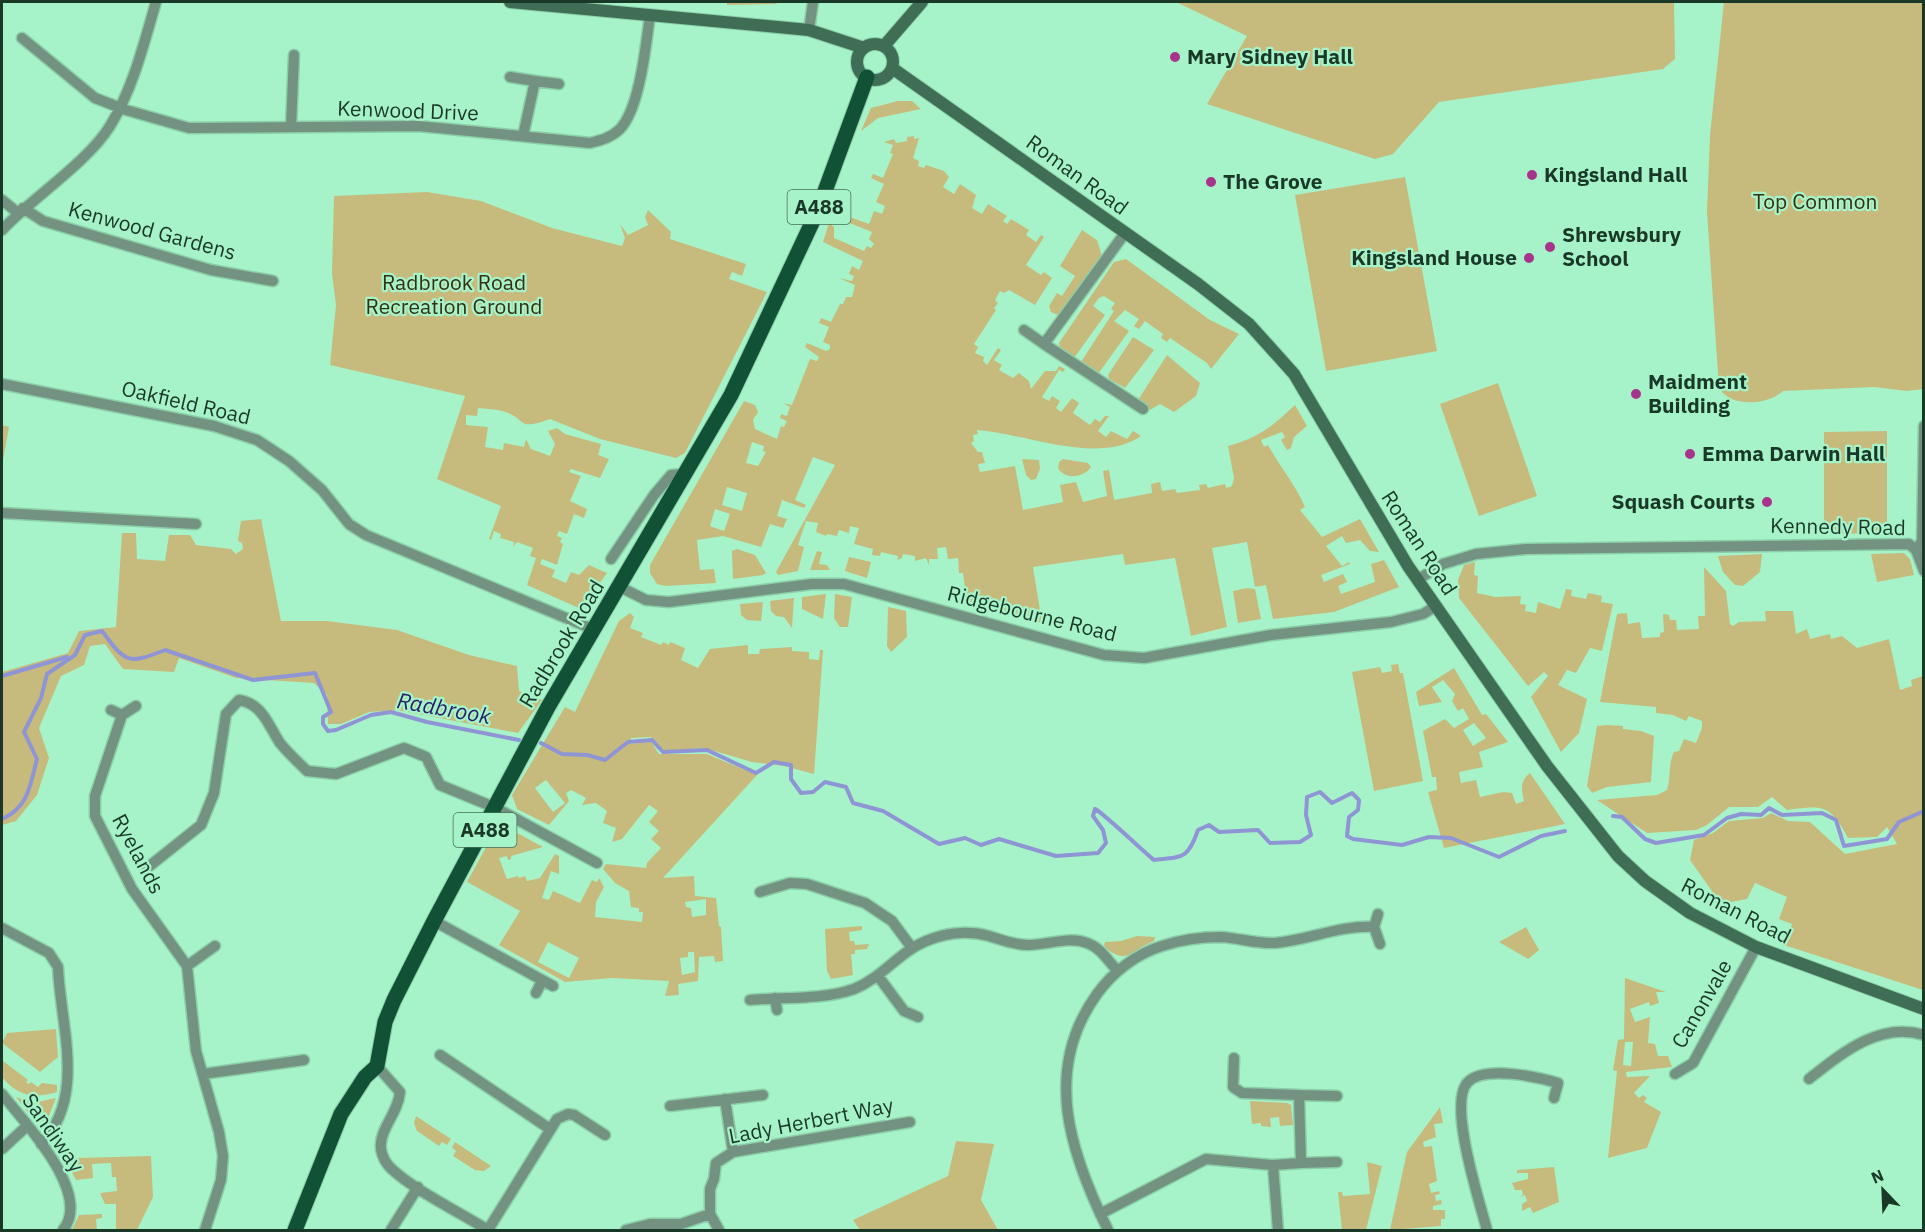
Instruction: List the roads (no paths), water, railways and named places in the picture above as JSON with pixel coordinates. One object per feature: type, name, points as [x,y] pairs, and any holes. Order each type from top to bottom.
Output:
[{"type":"main road","points":[[510,2],[809,30],[864,48]]},
{"type":"main road","points":[[884,46],[922,2]]},
{"type":"main road","points":[[872,45],[884,46],[891,54],[892,68],[885,77],[878,79],[867,77],[858,65],[858,58],[864,48],[872,45]]},
{"type":"main road","name":"Roman Road","points":[[892,68],[1198,284],[1249,324],[1294,374],[1417,580],[1547,766],[1618,856],[1645,881],[1675,904],[1756,947],[1923,1009]]},
{"type":"main road","name":"Radbrook Road","points":[[377,1066],[386,1022],[394,1000],[434,921],[548,707],[731,395],[818,210],[867,77]]},
{"type":"main road","points":[[295,1230],[341,1114],[364,1077],[377,1066]]},
{"type":"street","points":[[2,230],[95,145],[110,126],[120,108],[145,41],[156,2]]},
{"type":"street","points":[[809,30],[813,2]]},
{"type":"street","name":"Kenwood Drive","points":[[22,38],[95,98],[120,108],[189,128],[418,126],[590,143],[605,139],[619,130],[631,112],[650,15]]},
{"type":"street","points":[[291,127],[294,55]]},
{"type":"street","points":[[510,77],[559,84]]},
{"type":"street","points":[[523,136],[535,81]]},
{"type":"street","name":"Kenwood Gardens","points":[[2,200],[43,221],[211,270],[273,281]]},
{"type":"street","points":[[1044,344],[1125,233]]},
{"type":"street","points":[[1024,330],[1143,409]]},
{"type":"street","name":"Oakfield Road","points":[[2,384],[214,426],[257,441],[289,461],[322,490],[349,524],[366,535],[595,630]]},
{"type":"street","points":[[1916,550],[1922,541],[1923,426]]},
{"type":"street","points":[[611,559],[654,495],[671,476],[686,474]]},
{"type":"street","points":[[2,515],[196,524]]},
{"type":"street","name":"Kennedy Road","points":[[1417,580],[1443,564],[1476,554],[1526,549],[1839,543],[1909,544],[1916,550],[1923,571]]},
{"type":"street","name":"Ridgebourne Road","points":[[620,587],[645,600],[669,602],[812,584],[844,584],[1104,655],[1144,658],[1271,636],[1399,621],[1423,614],[1436,606]]},
{"type":"street","points":[[147,868],[201,825],[214,793],[226,714],[239,700],[249,702],[260,710],[281,745],[307,771],[336,774],[405,748],[426,757],[440,785],[496,807],[597,863]]},
{"type":"street","points":[[111,710],[122,715],[136,706]]},
{"type":"street","name":"Ryelands","points":[[122,715],[95,796],[95,816],[132,889],[187,966],[196,1051],[223,1156],[221,1180],[204,1230]]},
{"type":"street","points":[[760,892],[790,883],[807,884],[865,903],[892,921],[912,948]]},
{"type":"street","points":[[1378,914],[1374,927],[1380,944]]},
{"type":"street","points":[[434,921],[554,986]]},
{"type":"street","points":[[1108,1230],[1079,1162],[1066,1109],[1066,1076],[1070,1044],[1084,1011],[1117,970],[1151,950],[1183,940],[1220,937],[1273,943],[1331,930],[1374,927]]},
{"type":"street","points":[[2,928],[49,953],[58,967],[68,1073],[66,1096],[57,1118],[41,1144]]},
{"type":"street","points":[[750,1000],[833,994],[853,990],[878,976],[912,948],[941,935],[957,933],[987,935],[1016,945],[1075,940],[1097,948],[1117,970]]},
{"type":"street","points":[[187,966],[215,946]]},
{"type":"street","name":"Canonvale","points":[[1675,1074],[1693,1063],[1756,947]]},
{"type":"street","points":[[878,976],[901,1015],[918,1017]]},
{"type":"street","points":[[536,993],[542,981]]},
{"type":"street","points":[[775,998],[777,1010]]},
{"type":"street","points":[[1809,1079],[1845,1052],[1871,1038],[1893,1030],[1907,1030],[1923,1035]]},
{"type":"street","points":[[440,1055],[550,1129]]},
{"type":"street","points":[[1234,1058],[1233,1087],[1242,1093],[1337,1096]]},
{"type":"street","points":[[203,1074],[304,1060]]},
{"type":"street","points":[[377,1066],[400,1092],[398,1107],[383,1133],[382,1153],[386,1163],[418,1187],[488,1230],[557,1119],[568,1114],[605,1135]]},
{"type":"street","points":[[1487,1230],[1462,1123],[1461,1095],[1467,1082],[1479,1075],[1559,1077],[1554,1098]]},
{"type":"street","name":"Sandiway","points":[[2,1094],[41,1144],[69,1192],[69,1218],[63,1230]]},
{"type":"street","points":[[670,1106],[763,1095]]},
{"type":"street","points":[[1299,1095],[1301,1163]]},
{"type":"street","points":[[725,1099],[733,1152]]},
{"type":"street","name":"Lady Herbert Way","points":[[710,1214],[710,1189],[716,1163],[733,1152],[910,1122]]},
{"type":"street","points":[[2,1149],[27,1126]]},
{"type":"street","points":[[1100,1214],[1206,1159],[1273,1165],[1337,1161]]},
{"type":"street","points":[[1273,1165],[1278,1230]]},
{"type":"street","points":[[391,1230],[418,1187]]},
{"type":"street","points":[[633,1229],[650,1224],[681,1224],[710,1214],[719,1230]]},
{"type":"waterway","name":"Radbrook","points":[[2,819],[18,808],[30,786],[37,759],[24,732],[41,698],[47,674],[75,655],[85,635],[102,631],[117,650],[128,658],[142,658],[165,650],[253,680],[315,673],[331,712],[323,717],[323,724],[328,731],[336,730],[371,715],[391,712],[427,722],[519,740]]},
{"type":"waterway","points":[[2,676],[67,657]]},
{"type":"waterway","name":"Radbrook","points":[[541,743],[562,754],[587,755],[605,760],[628,742],[652,740],[663,752],[707,750],[756,773],[774,762],[791,765],[791,779],[801,793],[813,792],[825,782],[846,787],[853,803],[883,811],[939,844],[965,838],[981,845],[999,839],[1056,856],[1098,853],[1106,843],[1103,830],[1093,816],[1095,809],[1154,860],[1183,855],[1191,846],[1198,830],[1209,825],[1219,832],[1258,830],[1270,843],[1300,842],[1311,835],[1306,815],[1307,797],[1320,792],[1332,803],[1352,793],[1359,800],[1358,810],[1349,817],[1347,836],[1353,839],[1402,845],[1429,837],[1451,838],[1499,857],[1541,836],[1565,831]]},
{"type":"waterway","name":"Radbrook","points":[[1613,816],[1622,817],[1645,839],[1656,843],[1704,835],[1727,818],[1741,814],[1761,815],[1769,808],[1782,815],[1822,813],[1836,820],[1844,846],[1887,839],[1899,822],[1924,811]]},
{"type":"place","name":"Mary Sidney Hall","points":[[1175,57]]},
{"type":"place","name":"Kingsland Hall","points":[[1532,175]]},
{"type":"place","name":"The Grove","points":[[1211,182]]},
{"type":"place","name":"Shrewsbury School","points":[[1550,247]]},
{"type":"place","name":"Kingsland House","points":[[1529,258]]},
{"type":"place","name":"Maidment Building","points":[[1636,394]]},
{"type":"place","name":"Emma Darwin Hall","points":[[1690,454]]},
{"type":"place","name":"Squash Courts","points":[[1767,502]]},
{"type":"park label","name":"Top Common","points":[[1815,202]]},
{"type":"park label","name":"Radbrook Road Recreation Ground","points":[[454,295]]}]
